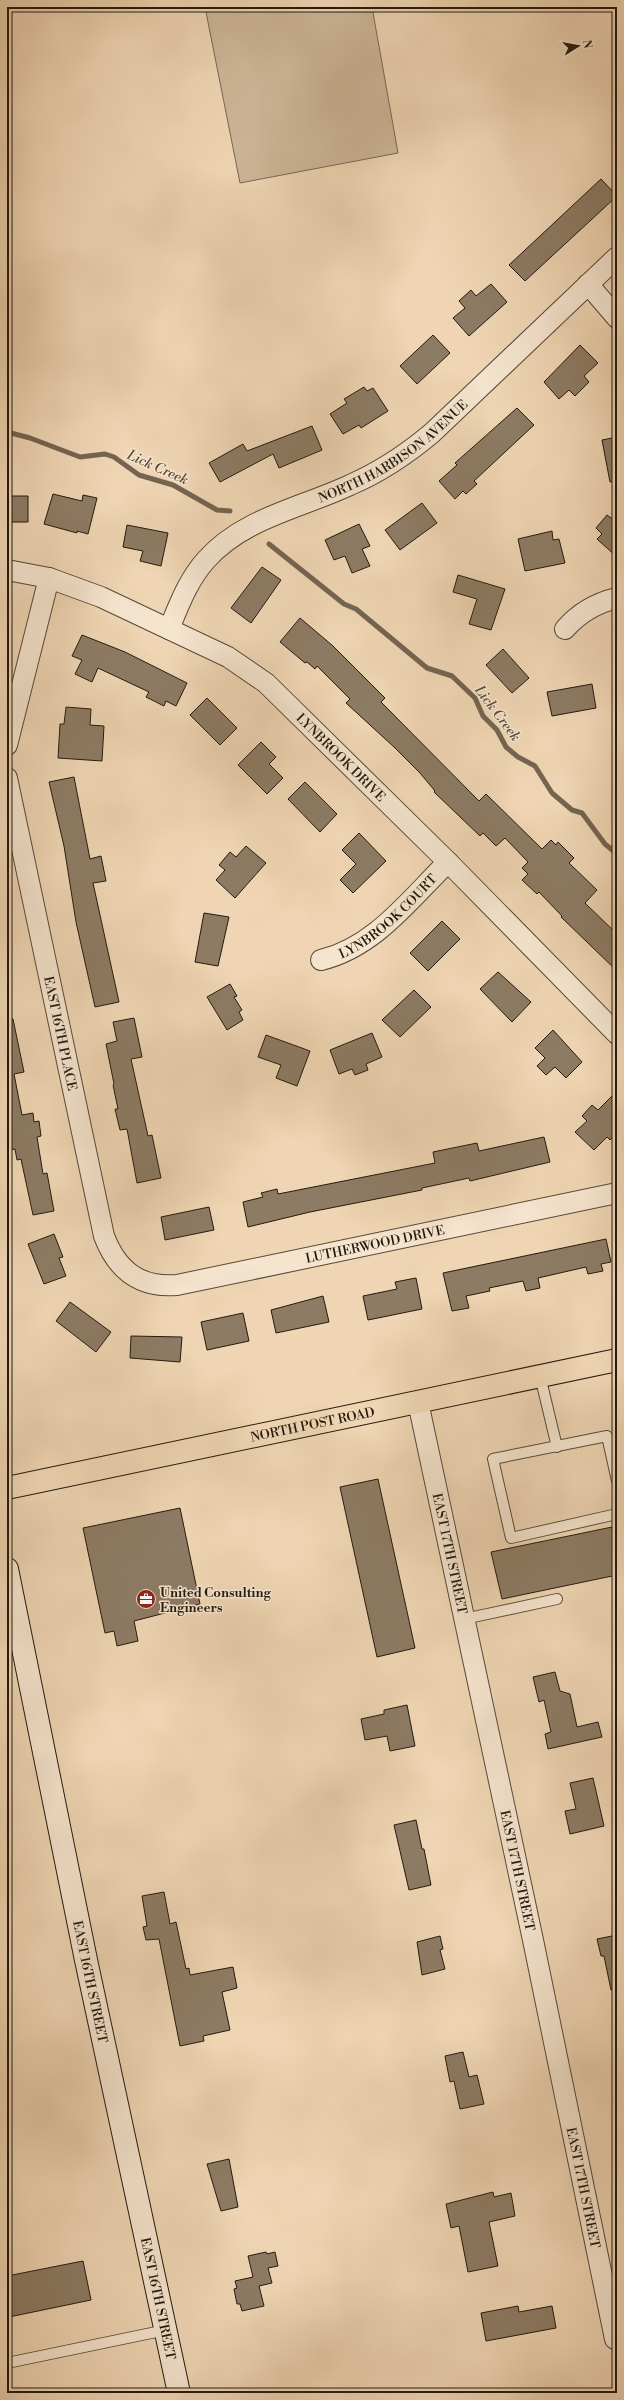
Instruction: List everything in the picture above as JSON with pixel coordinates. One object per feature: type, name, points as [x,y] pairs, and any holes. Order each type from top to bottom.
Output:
[{"type":"main road","name":"NORTH POST ROAD","points":[[7,1488],[617,1360]]},
{"type":"street","name":"NORTH HARBISON AVENUE","points":[[169,629],[195,574],[220,546],[258,523],[365,478],[410,451],[432,433],[617,257]]},
{"type":"street","points":[[588,284],[617,318]]},
{"type":"street","name":"LYNBROOK DRIVE","points":[[7,570],[49,578],[101,597],[228,657],[266,683],[448,862],[617,1034]]},
{"type":"street","points":[[7,744],[49,578]]},
{"type":"street","points":[[565,629],[581,613],[598,604],[617,598]]},
{"type":"street","name":"EAST 16TH PLACE","points":[[7,778],[104,1236],[111,1254],[134,1277]]},
{"type":"street","name":"LYNBROOK COURT","points":[[321,960],[340,955],[365,942],[448,862]]},
{"type":"street","name":"LUTHERWOOD DRIVE","points":[[134,1277],[158,1285],[177,1285],[617,1193]]},
{"type":"street","name":"EAST 17TH STREET","points":[[418,1402],[615,2339]]},
{"type":"street","name":"EAST 16TH STREET","points":[[7,1569],[86,1960],[179,2393]]},
{"type":"lane","points":[[540,1376],[557,1446]]},
{"type":"lane","points":[[617,1481],[607,1436],[493,1459],[511,1538],[617,1514]]},
{"type":"lane","points":[[464,1619],[557,1599]]},
{"type":"lane","points":[[7,2363],[166,2330]]},
{"type":"shaded area","points":[[205,7],[372,7],[398,153],[240,183]]},
{"type":"building","points":[[601,179],[617,196],[525,281],[509,265]]},
{"type":"building","points":[[491,284],[507,302],[469,336],[453,318],[465,308],[459,301],[471,290],[476,296]]},
{"type":"building","points":[[433,335],[450,353],[417,384],[400,366]]},
{"type":"building","points":[[580,345],[598,363],[584,376],[589,382],[575,396],[569,390],[559,399],[544,382]]},
{"type":"building","points":[[364,387],[367,391],[373,388],[388,411],[361,428],[359,425],[343,434],[330,414],[347,403],[344,399]]},
{"type":"building","points":[[517,408],[534,425],[474,481],[477,484],[466,494],[463,491],[455,499],[439,481],[457,465],[455,463]]},
{"type":"building","points":[[312,426],[322,450],[279,468],[273,454],[220,482],[209,463],[243,444],[247,451]]},
{"type":"building","points":[[617,437],[617,481],[610,482],[602,440]]},
{"type":"building","points":[[53,494],[82,501],[83,495],[97,498],[88,534],[77,531],[77,533],[44,524]]},
{"type":"building","points":[[7,496],[28,496],[28,522],[7,522]]},
{"type":"building","points":[[422,503],[437,523],[400,550],[385,530]]},
{"type":"building","points":[[607,515],[614,520],[617,516],[617,557],[597,539],[602,534],[596,528]]},
{"type":"building","points":[[359,524],[370,546],[362,549],[370,566],[352,573],[345,556],[334,560],[325,540]]},
{"type":"building","points":[[127,525],[168,533],[161,566],[140,561],[143,551],[123,547]]},
{"type":"building","points":[[552,531],[553,540],[559,539],[565,563],[525,571],[518,539]]},
{"type":"building","points":[[262,567],[281,580],[251,623],[231,608]]},
{"type":"building","points":[[458,575],[505,589],[491,630],[469,624],[477,599],[453,592]]},
{"type":"building","points":[[300,618],[333,646],[385,698],[381,702],[479,801],[486,794],[542,849],[551,840],[556,845],[558,842],[574,858],[569,863],[597,890],[585,903],[617,934],[617,971],[561,917],[562,916],[539,892],[537,894],[522,880],[528,874],[522,868],[528,862],[505,838],[496,846],[483,833],[480,836],[434,792],[435,791],[420,773],[394,747],[346,703],[350,699],[317,666],[315,669],[307,662],[305,663],[280,642]]},
{"type":"building","points":[[82,635],[125,652],[187,683],[176,706],[166,701],[164,706],[146,697],[149,692],[98,668],[92,682],[75,674],[82,660],[72,656]]},
{"type":"building","points":[[503,649],[529,678],[512,693],[486,665]]},
{"type":"building","points":[[592,684],[596,708],[552,716],[547,692]]},
{"type":"building","points":[[207,698],[237,728],[220,745],[190,715]]},
{"type":"building","points":[[66,707],[91,709],[90,725],[104,726],[102,761],[58,758],[60,724],[64,724]]},
{"type":"building","points":[[261,742],[276,757],[269,764],[283,778],[267,794],[238,765]]},
{"type":"building","points":[[74,777],[90,859],[101,856],[106,881],[93,883],[119,1002],[95,1007],[76,922],[64,846],[49,782]]},
{"type":"building","points":[[305,782],[337,814],[320,832],[288,799]]},
{"type":"building","points":[[359,833],[386,861],[353,893],[340,880],[356,864],[342,850]]},
{"type":"building","points":[[246,846],[266,863],[235,898],[216,880],[225,870],[219,865],[230,852],[236,857]]},
{"type":"building","points":[[204,913],[229,917],[218,966],[195,962]]},
{"type":"building","points":[[442,921],[460,939],[428,971],[410,953]]},
{"type":"building","points":[[498,972],[531,1002],[512,1022],[480,989]]},
{"type":"building","points":[[230,984],[237,996],[234,997],[242,1010],[239,1012],[243,1020],[227,1030],[207,997]]},
{"type":"building","points":[[414,990],[431,1007],[400,1037],[382,1020]]},
{"type":"building","points":[[134,1018],[142,1057],[131,1059],[148,1136],[152,1135],[161,1178],[137,1183],[127,1129],[120,1130],[115,1109],[118,1109],[106,1044],[117,1041],[113,1022]]},
{"type":"building","points":[[13,1019],[24,1072],[14,1074],[22,1115],[33,1113],[34,1122],[39,1121],[41,1136],[37,1137],[43,1174],[47,1173],[54,1211],[33,1215],[21,1159],[17,1160],[15,1149],[9,1150],[7,1141],[7,1020]]},
{"type":"building","points":[[553,1030],[582,1062],[566,1078],[555,1067],[546,1075],[537,1066],[545,1058],[535,1048]]},
{"type":"building","points":[[372,1033],[382,1057],[366,1064],[368,1070],[355,1075],[352,1069],[339,1074],[330,1050]]},
{"type":"building","points":[[266,1035],[310,1051],[297,1086],[276,1078],[281,1065],[258,1057]]},
{"type":"building","points":[[617,1091],[617,1132],[610,1140],[607,1137],[594,1150],[575,1132],[587,1121],[582,1116],[592,1105],[598,1110]]},
{"type":"building","points":[[544,1137],[550,1162],[470,1181],[469,1178],[422,1188],[422,1190],[310,1212],[248,1227],[243,1202],[263,1197],[261,1193],[277,1189],[278,1194],[435,1163],[433,1152],[477,1143],[479,1151]]},
{"type":"building","points":[[209,1207],[214,1230],[165,1240],[161,1217]]},
{"type":"building","points":[[54,1234],[63,1257],[59,1258],[66,1276],[44,1284],[28,1244]]},
{"type":"building","points":[[606,1239],[611,1262],[601,1264],[603,1271],[588,1274],[586,1267],[538,1278],[540,1288],[526,1291],[523,1281],[489,1288],[490,1291],[466,1296],[469,1308],[452,1311],[443,1273]]},
{"type":"building","points":[[416,1278],[422,1309],[368,1320],[363,1296],[397,1289],[395,1282]]},
{"type":"building","points":[[323,1296],[329,1322],[276,1333],[271,1310]]},
{"type":"building","points":[[70,1302],[111,1332],[96,1352],[56,1321]]},
{"type":"building","points":[[243,1313],[249,1341],[207,1350],[201,1322]]},
{"type":"building","points":[[131,1336],[182,1337],[180,1362],[130,1358]]},
{"type":"building","points":[[378,1479],[415,1648],[377,1657],[340,1487]]},
{"type":"building","points":[[180,1508],[200,1604],[134,1621],[138,1641],[117,1646],[114,1631],[105,1633],[83,1528]]},
{"type":"building","points":[[617,1526],[617,1575],[502,1599],[491,1552]]},
{"type":"building","points":[[555,1672],[560,1691],[570,1694],[577,1727],[598,1722],[602,1737],[548,1749],[545,1734],[551,1732],[544,1700],[539,1702],[533,1677]]},
{"type":"building","points":[[407,1705],[415,1746],[390,1751],[387,1736],[365,1740],[361,1719],[384,1714],[384,1710]]},
{"type":"building","points":[[593,1778],[604,1826],[570,1834],[565,1811],[576,1809],[570,1783]]},
{"type":"building","points":[[416,1820],[422,1849],[424,1849],[431,1885],[409,1890],[394,1825]]},
{"type":"building","points":[[164,1892],[170,1924],[176,1922],[186,1969],[189,1968],[190,1975],[233,1967],[237,1988],[222,1992],[230,2030],[203,2036],[204,2041],[180,2046],[159,1939],[146,1940],[143,1927],[147,1926],[142,1896]]},
{"type":"building","points":[[617,1935],[617,1990],[611,1990],[604,1956],[601,1956],[597,1939]]},
{"type":"building","points":[[440,1936],[443,1949],[440,1950],[445,1969],[422,1975],[417,1942]]},
{"type":"building","points":[[463,2052],[469,2077],[477,2075],[484,2104],[460,2109],[454,2081],[450,2082],[445,2056]]},
{"type":"building","points":[[229,2159],[238,2207],[221,2211],[207,2164]]},
{"type":"building","points":[[493,2192],[494,2197],[511,2193],[515,2216],[489,2222],[498,2266],[468,2272],[459,2226],[451,2228],[446,2204]]},
{"type":"building","points":[[266,2252],[267,2254],[275,2252],[278,2266],[268,2268],[272,2283],[259,2286],[264,2306],[242,2311],[240,2304],[237,2304],[234,2289],[237,2288],[235,2281],[253,2277],[248,2256]]},
{"type":"building","points":[[83,2261],[91,2300],[9,2317],[7,2276]]},
{"type":"building","points":[[518,2306],[519,2312],[552,2306],[556,2328],[486,2341],[481,2313]]},
{"type":"waterway","name":"Lick Creek","points":[[7,432],[30,438],[80,457],[105,454],[114,457],[139,475],[173,485],[217,510],[230,511]]},
{"type":"waterway","name":"Lick Creek","points":[[269,544],[344,604],[356,609],[427,668],[452,676],[475,698],[483,716],[497,730],[506,747],[518,757],[535,766],[552,793],[572,810],[582,813],[605,844],[617,854]]},
{"type":"place","name":"United Consulting Engineers","points":[[146,1599]]}]
